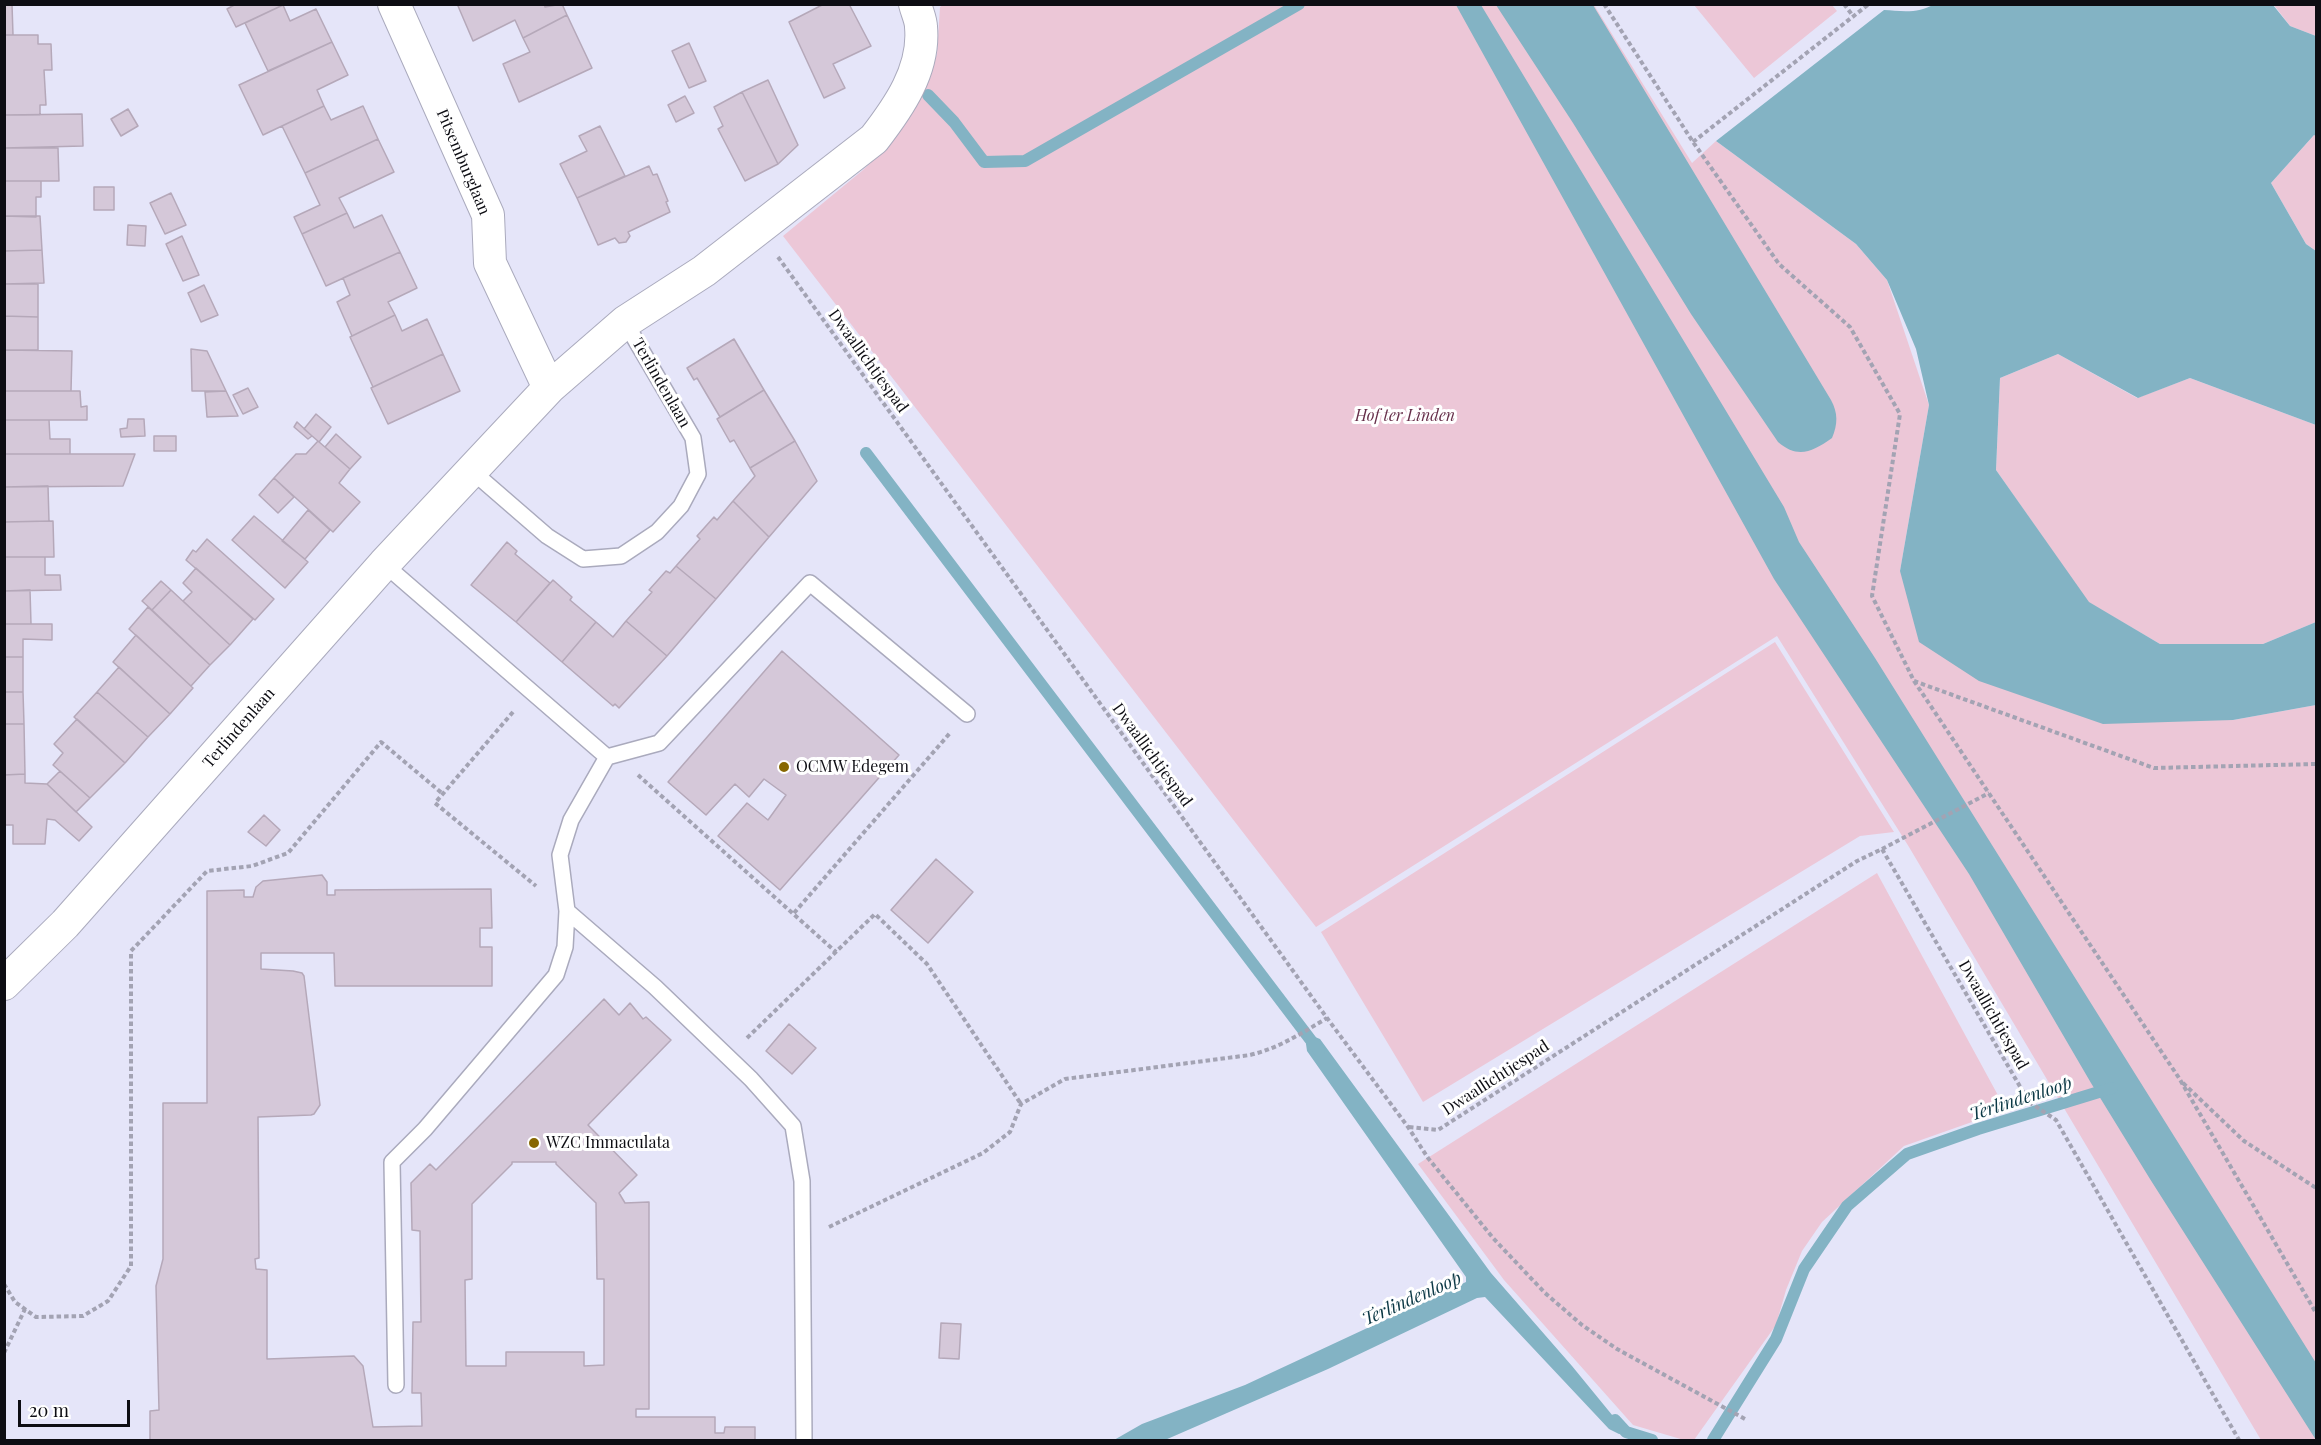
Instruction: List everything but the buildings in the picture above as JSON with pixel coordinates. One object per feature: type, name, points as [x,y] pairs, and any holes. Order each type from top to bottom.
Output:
[{"type":"street","name":"Pitsemburglaan","points":[[394,4],[489,215],[490,263],[549,388]]},
{"type":"street","name":"Terlindenlaan","points":[[4,984],[72,915],[384,564],[549,388],[625,322],[704,271],[874,139],[892,116],[909,87],[918,58],[921,27],[915,4]]},
{"type":"lane","name":"Terlindenlaan","points":[[472,471],[547,536],[583,560],[621,556],[657,532],[681,506],[698,474],[693,438],[625,322]]},
{"type":"lane","points":[[384,564],[530,692],[611,756]]},
{"type":"lane","points":[[396,1384],[392,1162],[425,1129],[556,975],[565,948],[567,911],[560,855],[571,820],[611,756],[659,743],[810,583],[967,714]]},
{"type":"lane","points":[[567,911],[655,987],[751,1079],[793,1126],[802,1181],[804,1440]]},
{"type":"path","points":[[1604,4],[1693,142],[1779,264],[1850,327],[1900,414],[1872,596],[1914,681],[2179,1078],[2316,1313]]},
{"type":"path","points":[[1844,4],[1853,16]]},
{"type":"path","points":[[1693,142],[1869,4]]},
{"type":"path","name":"Dwaallichtjespad","points":[[759,229],[1327,1018],[1408,1127],[1438,1130],[1857,861],[1882,849],[2029,1102],[2056,1120],[2238,1440]]},
{"type":"path","points":[[1914,681],[2154,768],[2316,764]]},
{"type":"path","points":[[530,692],[435,803],[567,911]]},
{"type":"path","points":[[794,913],[967,714]]},
{"type":"path","points":[[4,1284],[15,1302],[36,1317],[83,1316],[108,1301],[131,1266],[131,951],[207,871],[252,866],[288,852],[381,742],[443,794]]},
{"type":"path","points":[[611,756],[794,913],[836,952]]},
{"type":"path","points":[[1882,849],[1989,793]]},
{"type":"path","points":[[728,1057],[875,914],[927,964],[1021,1104]]},
{"type":"path","points":[[802,1247],[818,1232],[983,1152],[1010,1132],[1021,1104],[1065,1079],[1250,1055],[1275,1048],[1294,1039],[1327,1018]]},
{"type":"path","points":[[2179,1078],[2244,1141],[2316,1188]]},
{"type":"path","points":[[1408,1127],[1428,1158],[1492,1238],[1545,1293],[1581,1325],[1617,1349],[1745,1419]]},
{"type":"path","points":[[4,1353],[25,1309]]},
{"type":"green space","name":"Hof ter Linden","points":[[943,5],[1594,5],[1692,163],[1716,141],[1856,244],[1887,280],[1929,405],[1900,571],[2233,720],[2316,705],[2316,1440],[2261,1440],[1909,847],[1777,636],[1316,927],[783,236],[863,170],[895,138],[921,98],[937,54],[940,7]]},
{"type":"green space","points":[[1694,5],[1832,5],[1837,11],[1754,78]]},
{"type":"green space","points":[[2274,5],[2316,5],[2316,36],[2290,26]]},
{"type":"green space","points":[[2315,134],[2316,251],[2306,244],[2271,183]]},
{"type":"green space","points":[[2058,354],[2137,398],[2190,378],[2316,425],[2316,622],[2263,644],[2160,644],[2088,602],[1996,470],[2000,378]]},
{"type":"green space","points":[[1775,642],[1894,832],[1860,836],[1423,1102],[1321,932]]},
{"type":"green space","points":[[1877,873],[2006,1110],[1904,1146],[1822,1222],[1802,1251],[1786,1290],[1776,1325],[1694,1440],[1684,1440],[1633,1425],[1504,1280],[1418,1164]]},
{"type":"water","points":[[1934,4],[2273,5],[2290,26],[2316,36],[2316,136],[2314,135],[2271,183],[2306,244],[2316,251],[2316,425],[2190,378],[2138,398],[2058,354],[2000,378],[1996,470],[2089,602],[2160,644],[2263,644],[2316,622],[2316,705],[2233,720],[2103,724],[1979,681],[1919,642],[1900,571],[1929,405],[1916,349],[1887,280],[1856,244],[1716,141],[1884,10],[1916,11]]},
{"type":"water","points":[[1456,5],[1481,5],[1784,507],[1799,542],[1875,658],[2316,1363],[2316,1440],[2091,1083],[1969,874],[1774,579]]},
{"type":"water","points":[[1496,5],[1593,5],[1831,400],[1836,419],[1832,438],[1805,452],[1792,451],[1778,442],[1691,314],[1573,123]]},
{"type":"water","points":[[1315,1037],[1320,1039],[1491,1273],[1626,1432],[1619,1434],[1609,1429],[1485,1297],[1477,1298],[1328,1369],[1165,1440],[1114,1440],[1142,1424],[1245,1385],[1466,1282],[1466,1277],[1307,1051],[1306,1044],[1309,1039]]},
{"type":"waterway","points":[[928,95],[954,122],[984,162],[1025,161],[1299,4]]},
{"type":"waterway","points":[[866,453],[1319,1051]]},
{"type":"waterway","name":"Terlindenloop","points":[[1713,1440],[1776,1339],[1804,1269],[1847,1206],[1907,1154],[1978,1129],[2112,1088]]},
{"type":"waterway","name":"Terlindenloop","points":[[1615,1420],[1626,1432],[1652,1440]]},
{"type":"place","name":"OCMW Edegem","points":[[784,767]]},
{"type":"place","name":"WZC Immaculata","points":[[534,1143]]}]
